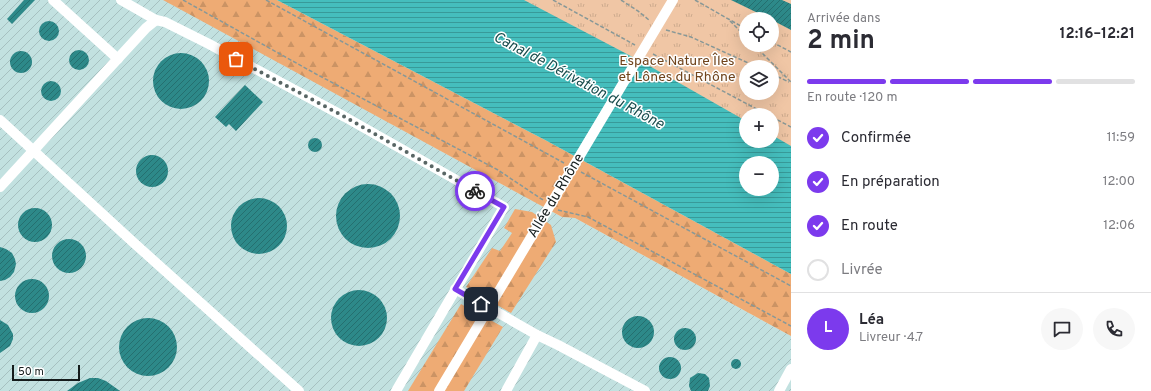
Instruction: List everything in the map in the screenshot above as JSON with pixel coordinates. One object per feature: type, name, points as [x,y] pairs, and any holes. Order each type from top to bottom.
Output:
[{"type":"street","points":[[53,0],[118,59]]},
{"type":"street","points":[[121,0],[156,20],[165,22],[345,117],[504,207],[396,391]]},
{"type":"street","name":"Allée du Rhône","points":[[439,391],[540,219],[672,0]]},
{"type":"street","points":[[0,187],[146,28],[156,20]]},
{"type":"street","points":[[0,120],[299,391]]},
{"type":"street","points":[[455,289],[481,304]]},
{"type":"street","points":[[495,312],[644,391]]},
{"type":"street","points":[[506,391],[537,334]]},
{"type":"street","points":[[779,391],[791,369]]},
{"type":"path","points":[[183,0],[316,74],[498,170],[548,204]]},
{"type":"path","points":[[266,0],[565,163]]},
{"type":"path","points":[[553,0],[640,47]]},
{"type":"path","points":[[621,0],[650,21]]},
{"type":"path","points":[[695,0],[739,25]]},
{"type":"path","points":[[729,20],[739,30]]},
{"type":"path","points":[[661,27],[690,37],[741,60]]},
{"type":"path","points":[[779,46],[791,52]]},
{"type":"path","points":[[761,52],[791,82]]},
{"type":"path","points":[[653,54],[755,108]]},
{"type":"path","points":[[779,77],[791,82]]},
{"type":"path","points":[[779,121],[791,128]]},
{"type":"path","points":[[578,171],[791,286]]},
{"type":"path","points":[[554,207],[559,211],[588,217],[791,326]]},
{"type":"shaded area","points":[[0,0],[164,0],[562,217],[575,218],[791,336],[791,391],[0,391]]},
{"type":"green space","points":[[163,0],[277,0],[547,141],[791,274],[791,336],[575,218],[562,217]]},
{"type":"green space","name":"Espace Nature Îles et Lônes du Rhône","points":[[410,0],[791,0],[791,208],[779,196],[779,156],[739,156],[739,160]]},
{"type":"green space","points":[[515,209],[532,212],[551,225],[556,242],[511,313],[466,287],[492,248],[500,251],[512,233],[504,228]]},
{"type":"green space","points":[[461,304],[503,327],[464,391],[408,391]]},
{"type":"water","name":"Canal de Dérivation du Rhône","points":[[277,0],[524,0],[646,64],[739,117],[739,148],[779,148],[779,139],[791,146],[791,274],[547,141]]},
{"type":"building","points":[[24,0],[35,0],[12,24],[7,19]]},
{"type":"building","points":[[731,0],[782,0],[791,4],[791,30],[779,24],[779,12],[756,12]]},
{"type":"building","points":[[45,21],[53,21],[59,27],[59,35],[53,41],[45,41],[39,35],[39,27]]},
{"type":"building","points":[[75,50],[83,50],[89,56],[89,64],[83,70],[75,70],[69,64],[69,56]]},
{"type":"building","points":[[21,51],[25,52],[31,58],[31,66],[25,72],[21,73],[17,72],[11,66],[10,62],[11,58],[17,52]]},
{"type":"building","points":[[175,53],[187,53],[197,57],[205,65],[209,75],[209,87],[205,97],[197,105],[187,109],[175,109],[165,105],[157,97],[153,87],[153,75],[157,65],[165,57]]},
{"type":"building","points":[[47,81],[55,81],[61,87],[61,95],[55,101],[47,101],[41,95],[41,87]]},
{"type":"building","points":[[245,85],[263,102],[236,131],[229,124],[226,127],[215,117]]},
{"type":"building","points":[[315,138],[320,140],[322,145],[320,150],[315,152],[310,150],[308,145],[310,140]]},
{"type":"building","points":[[149,155],[155,155],[164,159],[168,171],[164,183],[155,187],[149,187],[140,183],[136,174],[136,168],[140,159]]},
{"type":"building","points":[[362,184],[374,184],[391,193],[398,204],[400,216],[398,228],[391,239],[374,248],[362,248],[350,243],[341,234],[336,222],[336,210],[341,198],[350,189]]},
{"type":"building","points":[[253,198],[265,198],[275,202],[283,210],[287,220],[287,232],[283,242],[275,250],[265,254],[253,254],[243,250],[235,242],[231,232],[231,220],[235,210],[243,202]]},
{"type":"building","points":[[38,208],[47,213],[51,218],[51,232],[47,237],[42,241],[32,242],[28,241],[19,232],[18,222],[19,218],[28,209]]},
{"type":"building","points":[[72,239],[81,244],[85,249],[85,263],[81,268],[76,272],[66,273],[62,272],[53,263],[52,253],[53,249],[62,240]]},
{"type":"building","points":[[0,247],[12,253],[16,264],[14,272],[10,277],[0,281]]},
{"type":"building","points":[[32,279],[44,284],[49,296],[44,308],[32,313],[20,308],[15,296],[20,284]]},
{"type":"building","points":[[353,290],[365,290],[379,298],[387,312],[385,329],[379,338],[365,346],[353,346],[343,341],[336,334],[331,324],[331,312],[336,302],[343,295]]},
{"type":"building","points":[[635,316],[641,316],[650,320],[654,332],[650,344],[641,348],[635,348],[626,344],[622,335],[622,329],[626,320]]},
{"type":"building","points":[[148,318],[164,323],[172,331],[177,347],[172,363],[164,371],[148,376],[132,371],[124,363],[119,347],[124,331],[132,323]]},
{"type":"building","points":[[0,320],[8,325],[13,334],[13,339],[10,346],[0,353]]},
{"type":"building","points":[[685,328],[693,331],[696,339],[693,347],[685,350],[677,347],[674,339],[677,331]]},
{"type":"building","points":[[670,357],[678,360],[681,368],[678,376],[670,379],[662,376],[659,368],[662,360]]},
{"type":"building","points":[[734,359],[738,359],[740,360],[740,368],[734,369],[731,366],[731,362]]},
{"type":"building","points":[[698,373],[705,374],[709,378],[710,386],[708,391],[691,391],[689,386],[690,378]]},
{"type":"building","points":[[90,378],[98,378],[106,381],[120,391],[67,391],[78,383]]},
{"type":"way so far","points":[[236,59],[345,117],[475,191]]},
{"type":"route","points":[[475,191],[504,207],[455,289],[481,304]]}]
